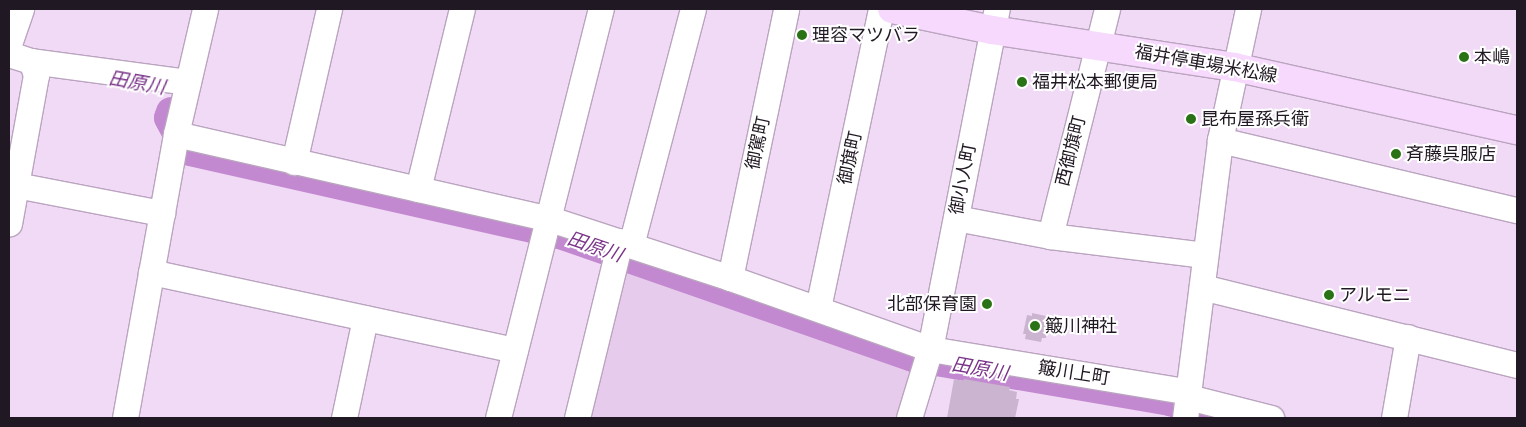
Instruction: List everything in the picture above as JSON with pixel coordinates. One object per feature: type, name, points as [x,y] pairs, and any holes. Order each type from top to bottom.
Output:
[{"type":"main road","name":"福井停車場米松線","points":[[892,9],[994,19],[1098,47],[1234,67],[1517,130]]},
{"type":"street","points":[[9,44],[21,9]]},
{"type":"street","points":[[125,418],[176,134],[205,9]]},
{"type":"street","points":[[294,162],[329,9]]},
{"type":"street","points":[[418,189],[462,9]]},
{"type":"street","points":[[498,418],[550,219],[601,9]]},
{"type":"street","points":[[577,418],[692,9]]},
{"type":"street","name":"御駕町","points":[[730,278],[786,9]]},
{"type":"street","name":"御旗町","points":[[818,308],[881,9]]},
{"type":"street","name":"西御旗町","points":[[1050,236],[1108,9]]},
{"type":"street","points":[[1188,403],[1220,140],[1234,67],[1248,9]]},
{"type":"street","name":"御小人町","points":[[909,418],[930,349],[994,19]]},
{"type":"street","points":[[20,57],[188,82]]},
{"type":"street","points":[[9,224],[36,75],[20,57]]},
{"type":"street","name":"簸川上町","points":[[176,134],[550,219],[818,308],[930,349],[1188,403],[1271,418]]},
{"type":"street","points":[[1220,140],[1517,210]]},
{"type":"street","points":[[16,185],[162,213]]},
{"type":"street","points":[[956,218],[1050,236],[1205,255]]},
{"type":"street","points":[[151,272],[515,350]]},
{"type":"street","points":[[1202,287],[1517,365]]},
{"type":"street","points":[[344,418],[365,318]]},
{"type":"street","points":[[1394,418],[1408,338]]},
{"type":"shaded area","points":[[623,264],[918,367],[901,418],[584,418]]},
{"type":"building","points":[[1032,313],[1046,316],[1045,319],[1049,320],[1046,338],[1042,338],[1041,342],[1025,339],[1026,334],[1023,334],[1027,315],[1032,316]]},
{"type":"building","points":[[954,379],[1010,387],[1009,390],[1017,392],[1016,399],[1019,399],[1015,418],[947,418]]},
{"type":"waterway","name":"田原川","points":[[171,112],[169,118],[186,150],[560,234],[913,357],[1170,401],[1214,414]]},
{"type":"place","name":"理容マツバラ","points":[[802,35]]},
{"type":"place","name":"本嶋","points":[[1464,57]]},
{"type":"place","name":"福井松本郵便局","points":[[1022,82]]},
{"type":"place","name":"昆布屋孫兵衛","points":[[1191,119]]},
{"type":"place","name":"斉藤呉服店","points":[[1396,154]]},
{"type":"place","name":"アルモニ","points":[[1329,295]]},
{"type":"place","name":"北部保育園","points":[[987,304]]},
{"type":"place","name":"簸川神社","points":[[1035,326]]}]
